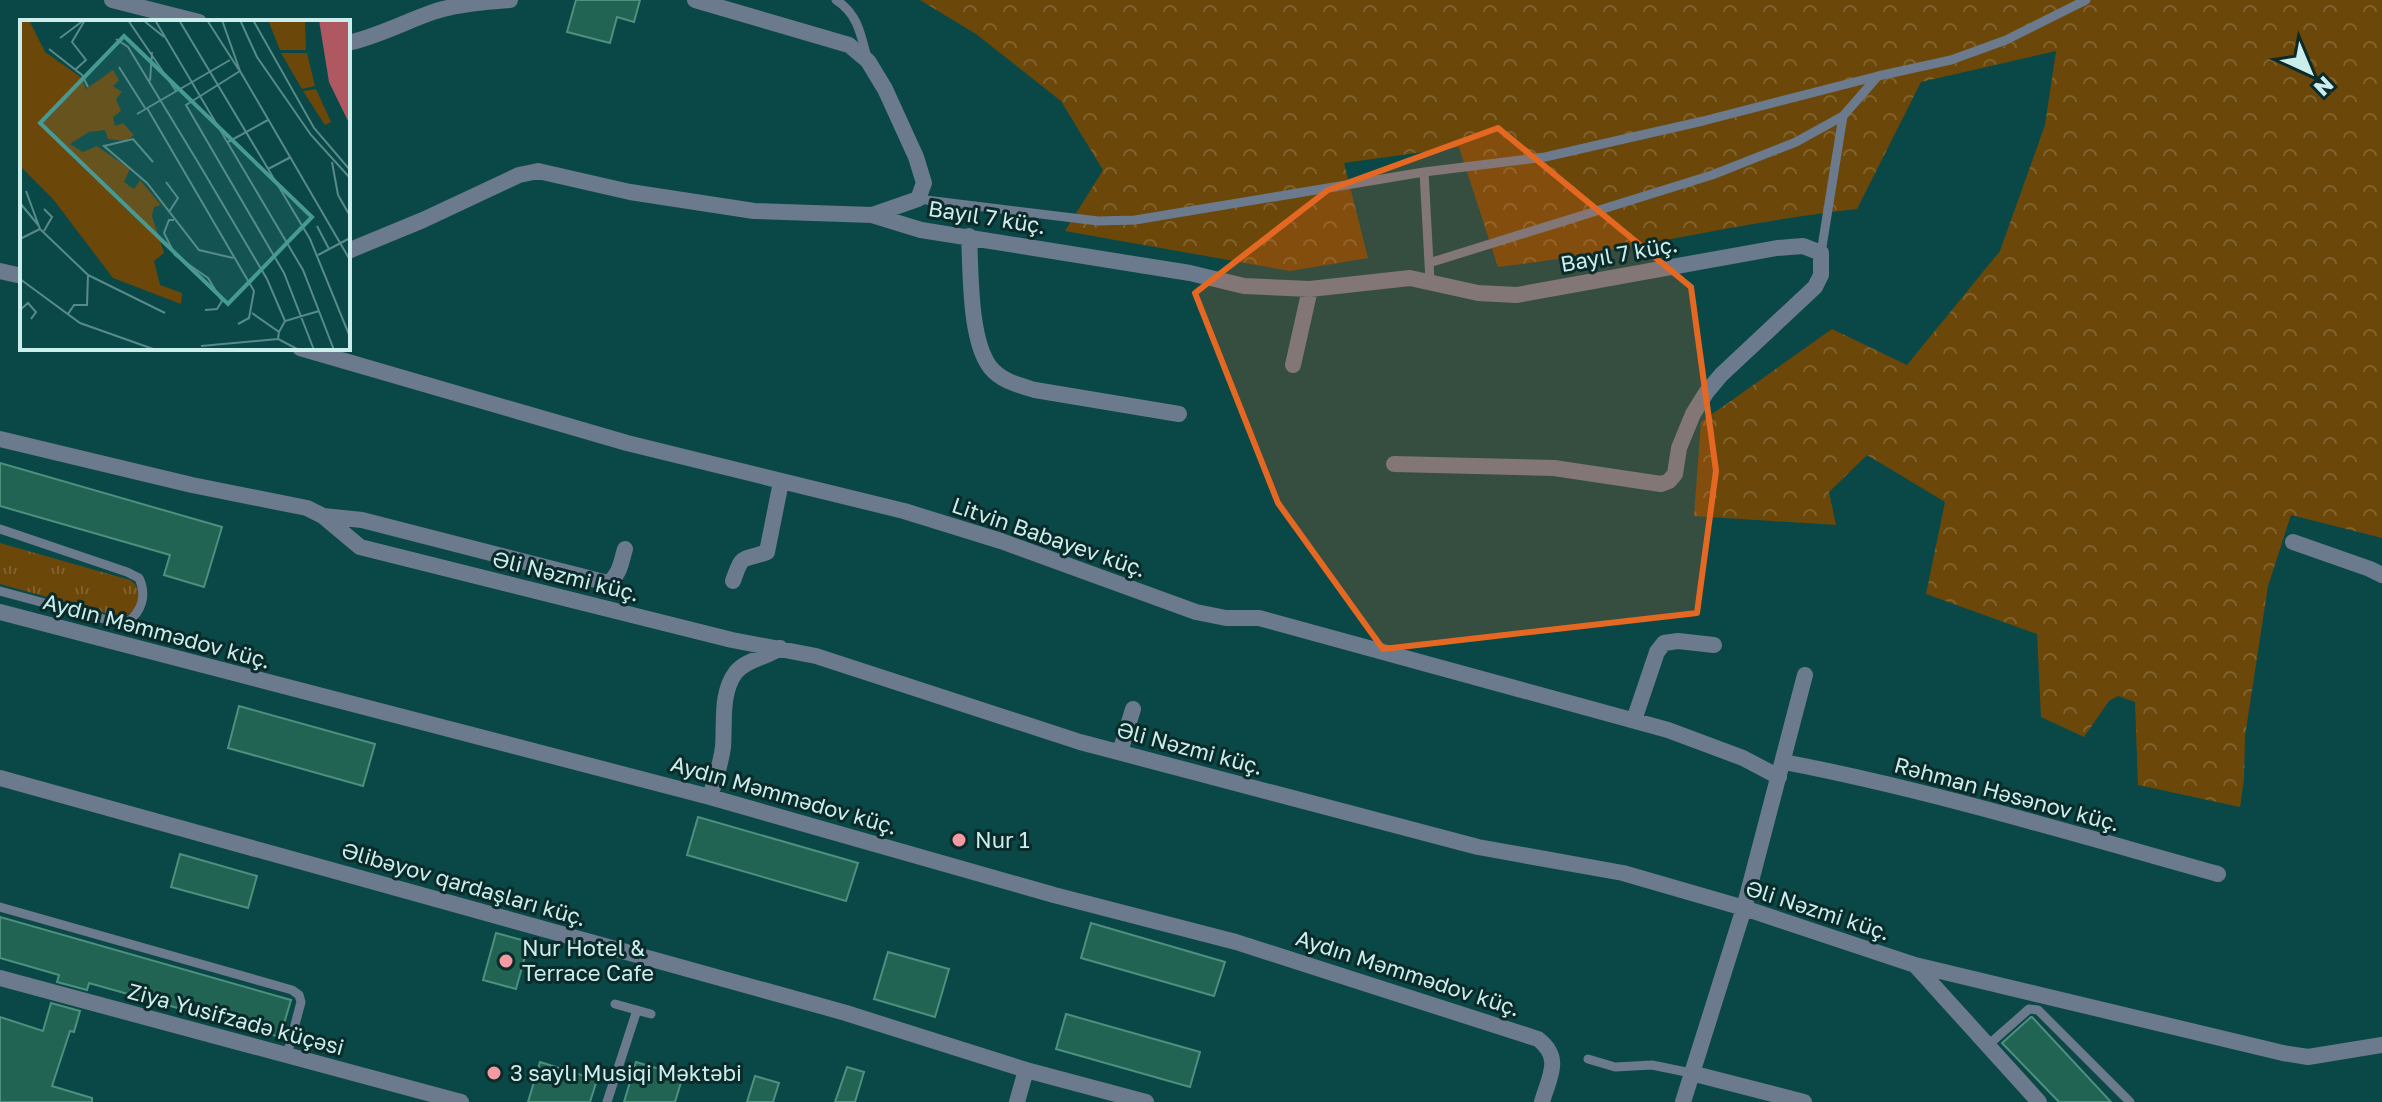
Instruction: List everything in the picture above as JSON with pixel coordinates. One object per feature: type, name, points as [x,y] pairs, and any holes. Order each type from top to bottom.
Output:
[{"type":"street","points":[[112,0],[191,20]]},
{"type":"street","points":[[350,43],[437,11],[510,0]]},
{"type":"street","name":"Bayıl 7 küç.","points":[[695,0],[849,45],[868,61],[885,89],[916,157],[924,183],[918,199],[872,215]]},
{"type":"street","name":"Bayıl 7 küç.","points":[[350,250],[519,175],[538,171],[630,192],[754,211],[872,215],[921,230],[1190,273],[1244,286],[1310,289],[1410,278],[1478,293],[1517,295],[1777,248],[1803,246],[1821,253]]},
{"type":"street","points":[[969,236],[976,328],[989,366],[1002,378],[1035,390],[1179,414]]},
{"type":"street","points":[[1394,464],[1554,468],[1661,484],[1669,481],[1675,474],[1679,448],[1693,414],[1706,393],[1721,375],[1815,287],[1821,275],[1821,253]]},
{"type":"street","points":[[0,271],[20,276]]},
{"type":"street","points":[[1293,365],[1310,289]]},
{"type":"street","name":"Litvin Babayev küç.","points":[[307,350],[627,443],[904,511],[1001,541],[1196,612],[1226,618],[1259,618],[1634,720],[1781,770]]},
{"type":"street","name":"Əli Nəzmi küç.","points":[[0,439],[192,485],[307,508],[323,516],[360,547],[732,640],[839,662],[1080,742],[1478,847],[1623,873],[1744,908],[1915,965],[2283,1053],[2308,1057],[2382,1045]]},
{"type":"street","points":[[733,581],[744,557],[767,552],[781,482]]},
{"type":"street","points":[[323,516],[362,520],[608,583],[619,571],[625,549]]},
{"type":"street","points":[[2293,542],[2382,575]]},
{"type":"street","name":"Aydın Məmmədov küç.","points":[[0,612],[710,797],[1279,955],[1538,1039],[1548,1046],[1553,1057],[1542,1102]]},
{"type":"street","points":[[1634,720],[1657,652],[1664,643],[1678,641],[1714,645]]},
{"type":"street","points":[[710,797],[722,749],[727,689],[736,672],[747,662],[780,648]]},
{"type":"street","points":[[1683,1102],[1744,908],[1805,675]]},
{"type":"street","points":[[1120,752],[1133,709]]},
{"type":"street","name":"Rəhman Həsənov küç.","points":[[1781,770],[1836,772],[2218,874]]},
{"type":"street","name":"Əlibəyov qardaşları küç.","points":[[0,778],[846,1013],[1026,1070],[1146,1102]]},
{"type":"street","points":[[1915,965],[2039,1102]]},
{"type":"street","name":"Ziya Yusifzadə küçəsi","points":[[0,978],[461,1102]]},
{"type":"street","points":[[1017,1102],[1026,1070]]},
{"type":"street","points":[[1691,1073],[1804,1102]]},
{"type":"lane","points":[[836,0],[857,21],[868,61]]},
{"type":"lane","points":[[918,199],[1098,221],[1135,220],[1424,172],[1545,157],[1951,60],[2006,40],[2086,0]]},
{"type":"lane","points":[[1429,263],[1712,175],[1796,142],[1843,116],[1878,76]]},
{"type":"lane","points":[[1821,253],[1843,116]]},
{"type":"lane","points":[[1424,172],[1430,281]]},
{"type":"lane","points":[[0,529],[127,572],[139,578],[143,587],[139,609],[127,622],[119,623],[0,591]]},
{"type":"lane","points":[[26,620],[32,599]]},
{"type":"lane","points":[[0,907],[292,990],[299,995],[301,1002],[287,1055]]},
{"type":"lane","points":[[615,1004],[651,1014]]},
{"type":"lane","points":[[1987,1046],[2029,1009],[2038,1010],[2130,1102]]},
{"type":"lane","points":[[607,1102],[637,1010]]},
{"type":"lane","points":[[1588,1059],[1615,1067],[1652,1065],[1691,1073]]},
{"type":"highlighted area","points":[[1498,128],[1691,287],[1716,471],[1697,613],[1383,649],[1278,503],[1195,293],[1328,190]]},
{"type":"green space","points":[[920,0],[2382,0],[2382,538],[2291,515],[2268,586],[2245,736],[2240,807],[2138,785],[2135,702],[2118,696],[2109,701],[2084,737],[2041,717],[2037,634],[1926,594],[1945,502],[1867,455],[1829,492],[1836,525],[1694,516],[1701,422],[1832,329],[1907,365],[2000,251],[2045,125],[2056,51],[1921,82],[1857,209],[1498,267],[1459,147],[1344,163],[1368,258],[1290,271],[1065,231],[1103,170],[1061,101],[976,34]]},
{"type":"green space","points":[[0,543],[130,580],[138,590],[139,602],[132,612],[120,617],[0,584]]},
{"type":"building","points":[[576,0],[640,0],[634,22],[617,17],[610,43],[567,32]]},
{"type":"building","points":[[0,463],[222,527],[204,587],[164,575],[170,555],[0,506]]},
{"type":"building","points":[[239,706],[375,744],[363,786],[228,748]]},
{"type":"building","points":[[698,817],[858,863],[846,901],[687,855]]},
{"type":"building","points":[[180,854],[257,876],[248,908],[171,887]]},
{"type":"building","points":[[0,917],[291,1000],[280,1037],[89,983],[87,990],[57,982],[59,975],[0,958]]},
{"type":"building","points":[[1091,923],[1225,962],[1214,996],[1081,958]]},
{"type":"building","name":"Nur Hotel & Terrace Cafe","points":[[496,933],[529,942],[516,989],[483,980]]},
{"type":"building","points":[[888,952],[949,969],[935,1017],[874,999]]},
{"type":"building","points":[[51,1003],[80,1011],[52,1086],[92,1098],[92,1102],[0,1102],[0,1017],[43,1031]]},
{"type":"building","points":[[1066,1014],[1200,1052],[1190,1087],[1056,1049]]},
{"type":"building","points":[[2031,1017],[2111,1102],[2059,1102],[2002,1043]]},
{"type":"building","points":[[540,1062],[597,1080],[590,1102],[528,1102]]},
{"type":"building","points":[[636,1062],[683,1076],[675,1102],[624,1102]]},
{"type":"building","points":[[847,1067],[864,1072],[855,1102],[835,1102]]},
{"type":"building","points":[[755,1076],[779,1083],[773,1102],[747,1102]]},
{"type":"place","name":"Nur 1","points":[[959,840]]},
{"type":"place","name":"Nur Hotel & Terrace Cafe","points":[[506,961]]},
{"type":"place","name":"3 saylı Musiqi Məktəbi","points":[[494,1073]]}]
